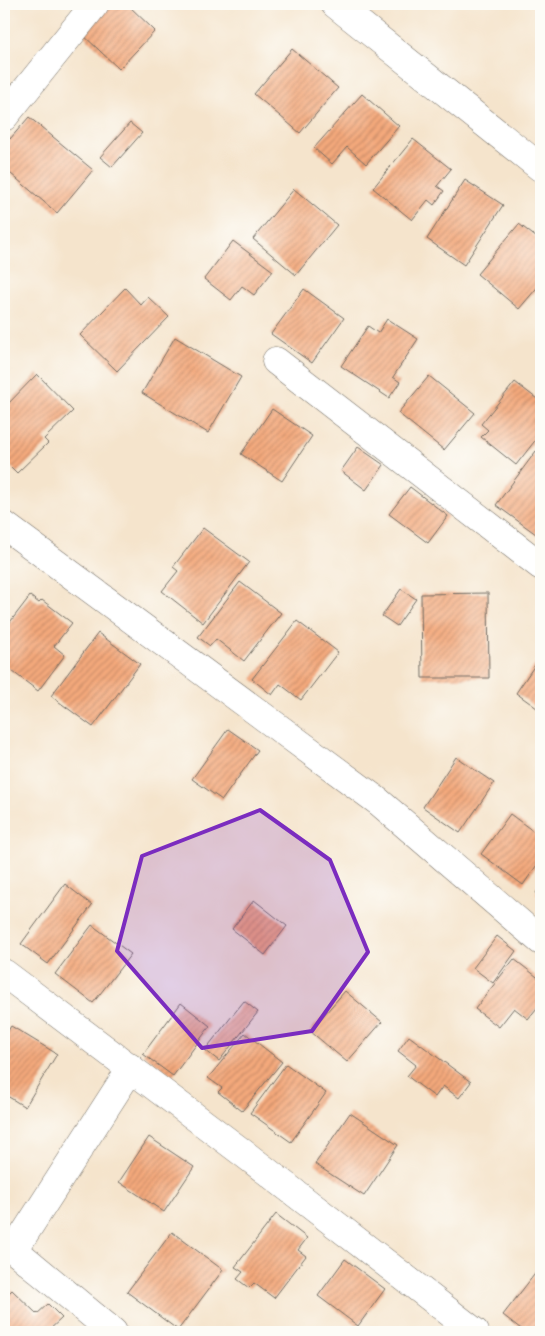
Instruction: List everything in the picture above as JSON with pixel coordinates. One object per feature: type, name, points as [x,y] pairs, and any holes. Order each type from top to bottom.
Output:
[{"type":"street","points":[[4,117],[95,4]]},
{"type":"street","points":[[335,4],[541,168]]},
{"type":"street","points":[[276,361],[541,566]]},
{"type":"street","points":[[4,525],[379,802],[541,941]]},
{"type":"street","points":[[4,973],[476,1332]]},
{"type":"street","points":[[104,1330],[9,1246],[130,1068]]},
{"type":"highlighted area","points":[[260,810],[330,860],[368,952],[312,1031],[202,1048],[117,951],[142,856]]},
{"type":"building","points":[[108,4],[127,4],[155,31],[119,69],[81,33]]},
{"type":"building","points":[[292,49],[338,88],[300,133],[254,94]]},
{"type":"building","points":[[362,94],[399,126],[366,164],[347,147],[332,164],[314,148]]},
{"type":"building","points":[[29,117],[93,170],[57,213],[4,168],[4,139],[7,135],[10,139]]},
{"type":"building","points":[[130,123],[142,133],[112,167],[100,157]]},
{"type":"building","points":[[413,139],[451,169],[437,186],[444,191],[434,205],[428,200],[412,220],[373,188]]},
{"type":"building","points":[[465,180],[503,205],[464,265],[427,239]]},
{"type":"building","points":[[294,189],[337,225],[296,275],[253,239]]},
{"type":"building","points":[[519,224],[541,241],[541,283],[519,309],[477,274]]},
{"type":"building","points":[[233,241],[273,271],[254,295],[242,286],[231,300],[204,279]]},
{"type":"building","points":[[125,288],[141,305],[148,297],[169,317],[117,371],[80,335]]},
{"type":"building","points":[[304,289],[344,318],[312,363],[271,334]]},
{"type":"building","points":[[387,319],[418,339],[393,377],[400,382],[389,398],[341,366],[368,326],[378,333]]},
{"type":"building","points":[[175,337],[241,377],[208,433],[142,393]]},
{"type":"building","points":[[37,374],[73,411],[44,439],[48,443],[17,473],[4,460],[4,408]]},
{"type":"building","points":[[429,376],[475,413],[444,450],[398,413]]},
{"type":"building","points":[[515,382],[541,402],[541,433],[516,465],[481,437],[488,430],[481,424]]},
{"type":"building","points":[[272,409],[312,436],[282,481],[241,454]]},
{"type":"building","points":[[358,447],[384,465],[366,490],[341,471]]},
{"type":"building","points":[[536,451],[541,455],[540,537],[496,505]]},
{"type":"building","points":[[410,487],[448,516],[428,543],[389,514]]},
{"type":"building","points":[[203,528],[249,562],[203,623],[162,591],[178,571],[173,567]]},
{"type":"building","points":[[240,582],[281,613],[244,661],[216,639],[210,646],[198,637]]},
{"type":"building","points":[[401,589],[416,599],[397,626],[382,616]]},
{"type":"building","points":[[488,593],[489,678],[422,678],[421,594]]},
{"type":"building","points":[[30,596],[39,603],[42,600],[72,623],[54,646],[65,655],[38,691],[4,665],[4,630]]},
{"type":"building","points":[[297,621],[338,652],[301,700],[280,684],[272,695],[252,679]]},
{"type":"building","points":[[98,633],[140,664],[93,727],[51,696]]},
{"type":"building","points":[[541,656],[541,711],[516,693]]},
{"type":"building","points":[[228,729],[258,750],[222,800],[192,779]]},
{"type":"building","points":[[456,757],[494,783],[460,833],[423,807]]},
{"type":"building","points":[[510,814],[541,837],[541,859],[523,885],[481,854]]},
{"type":"building","points":[[65,884],[92,905],[48,964],[21,944]]},
{"type":"building","points":[[541,885],[541,896],[536,893]]},
{"type":"building","points":[[254,900],[287,926],[265,955],[232,929]]},
{"type":"building","points":[[92,925],[131,954],[93,1003],[55,974]]},
{"type":"building","points":[[497,936],[516,951],[493,983],[473,968]]},
{"type":"building","points":[[514,959],[541,980],[541,1003],[528,1019],[514,1008],[499,1027],[475,1009]]},
{"type":"building","points":[[345,991],[382,1022],[347,1062],[310,1031]]},
{"type":"building","points":[[244,1001],[258,1012],[219,1061],[205,1050]]},
{"type":"building","points":[[181,1003],[210,1026],[173,1076],[143,1054]]},
{"type":"building","points":[[11,1026],[57,1054],[25,1107],[4,1094],[4,1037]]},
{"type":"building","points":[[245,1033],[282,1062],[242,1111],[218,1092],[222,1088],[208,1078]]},
{"type":"building","points":[[409,1036],[471,1082],[459,1098],[443,1086],[435,1097],[407,1076],[416,1065],[398,1051]]},
{"type":"building","points":[[286,1064],[326,1093],[291,1142],[250,1113]]},
{"type":"building","points":[[350,1113],[398,1145],[364,1196],[315,1164]]},
{"type":"building","points":[[149,1137],[194,1167],[164,1212],[119,1182]]},
{"type":"building","points":[[276,1214],[307,1238],[298,1250],[306,1256],[274,1298],[254,1283],[249,1288],[237,1279],[243,1272],[235,1267]]},
{"type":"building","points":[[172,1232],[223,1270],[178,1330],[127,1292]]},
{"type":"building","points":[[345,1259],[385,1289],[358,1326],[318,1296]]},
{"type":"building","points":[[541,1266],[541,1332],[525,1332],[503,1315]]},
{"type":"building","points":[[12,1290],[37,1314],[48,1304],[62,1318],[47,1332],[4,1332],[4,1298]]}]
